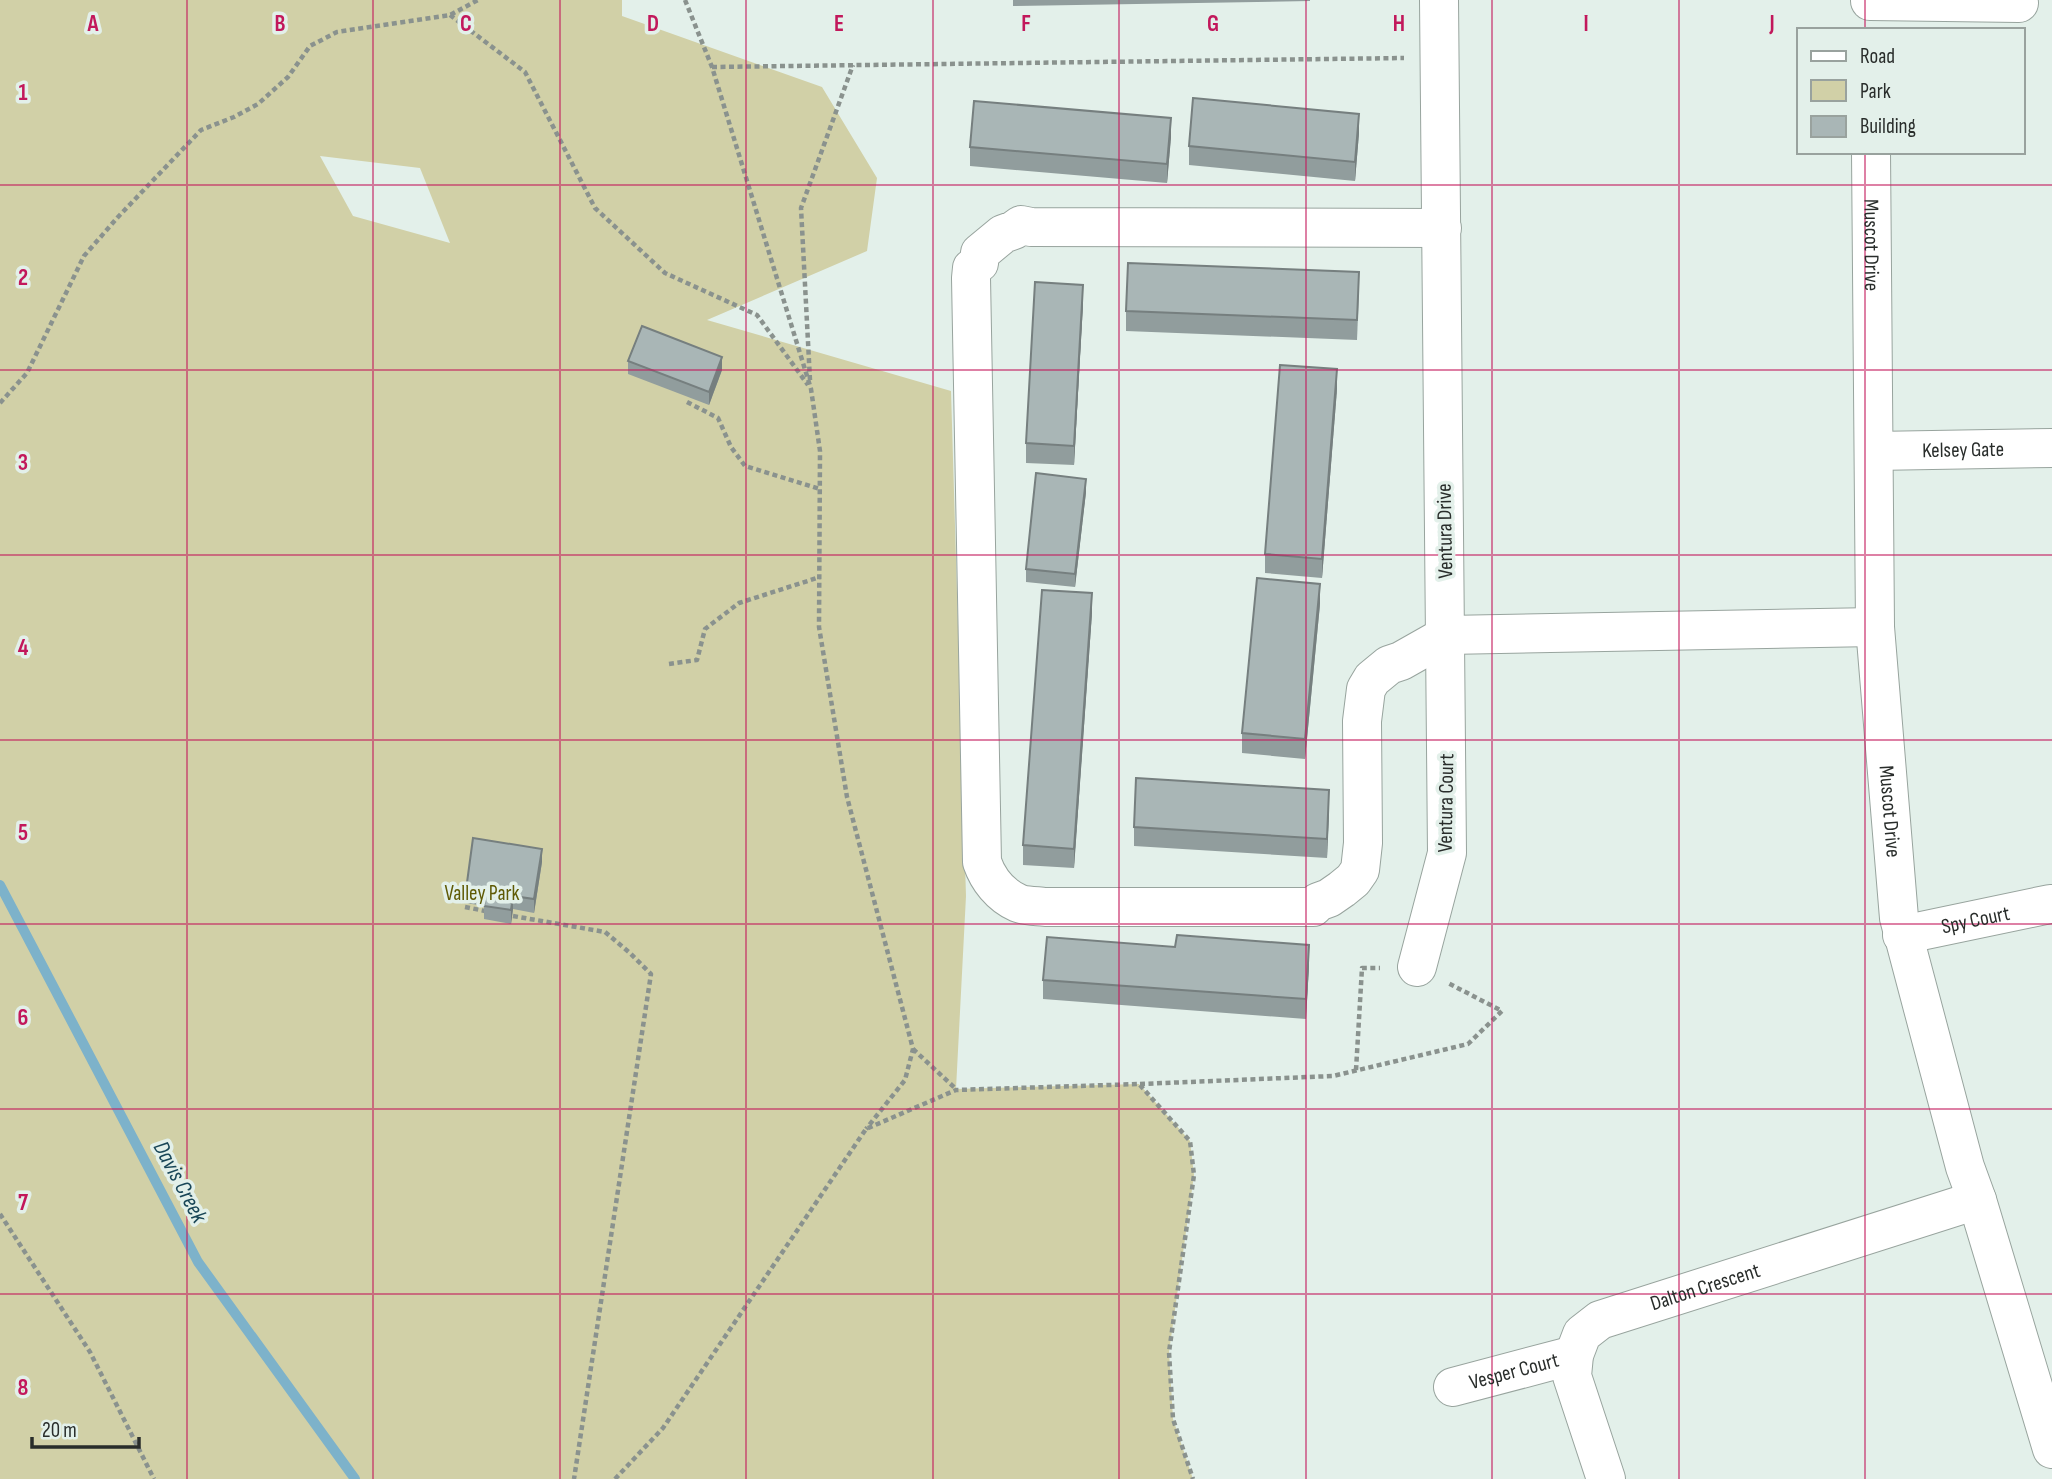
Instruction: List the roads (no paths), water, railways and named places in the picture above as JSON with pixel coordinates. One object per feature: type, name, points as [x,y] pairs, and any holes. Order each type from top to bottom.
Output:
[{"type":"street","name":"Ventura Drive","points":[[1439,0],[1447,635]]},
{"type":"street","points":[[1870,10],[2019,3]]},
{"type":"street","name":"Muscot Drive","points":[[1871,154],[1875,627],[1902,935],[1965,1167],[2045,1401],[2052,1449]]},
{"type":"street","points":[[1442,228],[1021,225],[1003,234],[980,253],[979,264],[972,268],[971,278],[982,862],[986,873],[999,890],[1019,904],[1045,907],[1312,907],[1329,898],[1353,880],[1360,870],[1363,843],[1362,720],[1366,689],[1372,679],[1390,665],[1447,635],[1875,627]]},
{"type":"street","name":"Kelsey Gate","points":[[1874,451],[2052,448]]},
{"type":"street","name":"Ventura Court","points":[[1418,967],[1447,853],[1447,635]]},
{"type":"street","name":"Spy Court","points":[[1902,935],[2050,904]]},
{"type":"street","name":"Dalton Crescent","points":[[1574,1355],[1582,1334],[1600,1320],[1977,1200]]},
{"type":"street","points":[[1574,1355],[1572,1376],[1606,1479]]},
{"type":"street","name":"Vesper Court","points":[[1453,1387],[1574,1355]]},
{"type":"waterway","name":"Davis Creek","points":[[0,885],[198,1262],[355,1479]]},
{"type":"park label","name":"Valley Park","points":[[482,893]]}]
